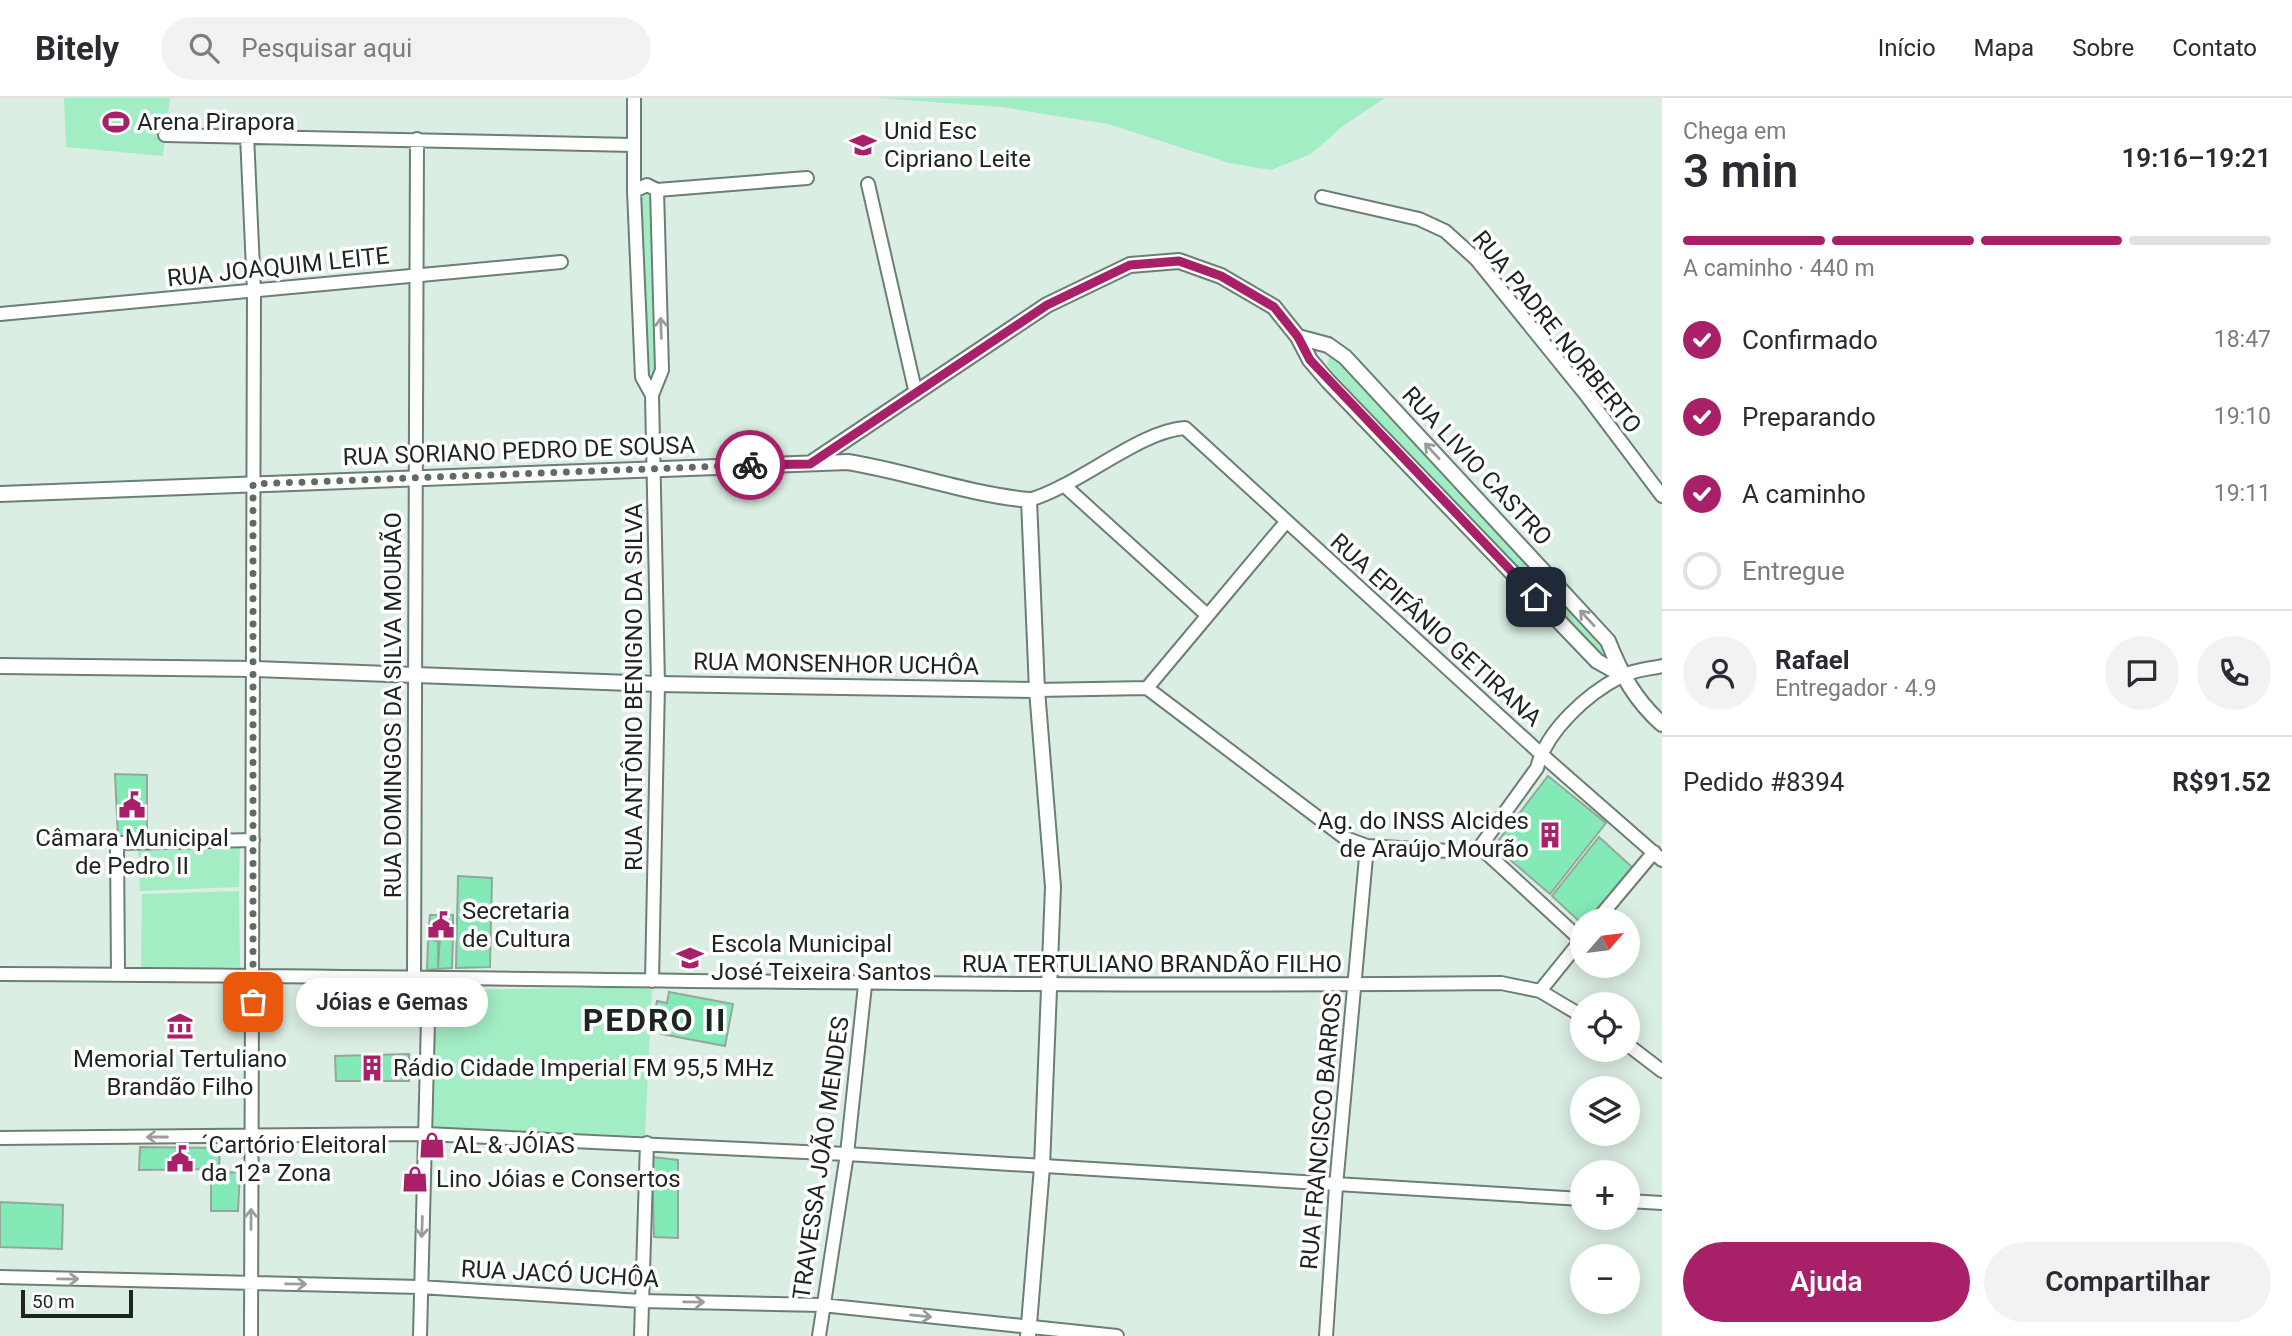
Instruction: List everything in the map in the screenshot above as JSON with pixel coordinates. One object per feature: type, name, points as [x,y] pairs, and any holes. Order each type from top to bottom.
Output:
[{"type":"street","name":"RUA ANTÔNIO BENIGNO DA SILVA","points":[[634,98],[634,191],[642,377],[652,395]]},
{"type":"street","points":[[165,135],[633,145]]},
{"type":"street","points":[[247,135],[254,291],[255,669],[250,1336]]},
{"type":"street","name":"RUA DOMINGOS DA SILVA MOURÃO","points":[[414,978],[414,479],[418,274],[416,139]]},
{"type":"street","points":[[634,191],[646,185],[657,190],[807,178]]},
{"type":"street","points":[[868,184],[916,394]]},
{"type":"street","name":"RUA ANTÔNIO BENIGNO DA SILVA","points":[[652,981],[658,684],[656,470],[652,395],[662,370],[657,190]]},
{"type":"street","name":"RUA PADRE NORBERTO","points":[[1322,197],[1419,219],[1446,231],[1476,259],[1662,496]]},
{"type":"street","name":"RUA LIVIO CASTRO","points":[[810,464],[1047,305],[1130,265],[1179,261],[1221,276],[1274,307],[1298,337],[1310,360],[1366,420],[1597,661],[1622,675]]},
{"type":"street","name":"RUA JOAQUIM LEITE","points":[[0,314],[561,262]]},
{"type":"street","name":"RUA LIVIO CASTRO","points":[[1298,337],[1328,345],[1346,357],[1608,641],[1622,675]]},
{"type":"street","name":"RUA SORIANO PEDRO DE SOUSA","points":[[0,494],[848,462],[889,469],[984,496],[1029,500],[1066,487],[1164,430],[1185,428]]},
{"type":"street","name":"RUA EPIFÂNIO GETIRANA","points":[[1185,428],[1541,754],[1658,856]]},
{"type":"street","points":[[1066,487],[1206,614]]},
{"type":"street","points":[[1029,500],[1037,690],[1053,887],[1042,1167],[1029,1332]]},
{"type":"street","points":[[1286,522],[1206,614],[1147,688],[1345,838],[1367,846],[1456,853],[1480,847],[1537,768],[1541,754],[1553,734],[1595,693],[1622,675],[1662,666]]},
{"type":"street","name":"RUA MONSENHOR UCHÔA","points":[[0,667],[255,669],[658,684],[1037,690],[1147,688]]},
{"type":"street","points":[[1622,675],[1643,707],[1662,724]]},
{"type":"street","points":[[118,975],[117,843],[253,840]]},
{"type":"street","name":"RUA FRANCISCO BARROS","points":[[1326,1336],[1336,1186],[1367,846]]},
{"type":"street","points":[[1480,847],[1570,929]]},
{"type":"street","points":[[1608,908],[1658,856]]},
{"type":"street","points":[[1540,991],[1570,953]]},
{"type":"street","name":"RUA TERTULIANO BRANDÃO FILHO","points":[[0,974],[254,975],[429,980],[865,985],[1501,984],[1540,991],[1570,1009]]},
{"type":"street","points":[[420,1336],[429,980]]},
{"type":"street","name":"TRAVESSA JOÃO MENDES","points":[[819,1336],[847,1154],[865,985]]},
{"type":"street","points":[[1640,1054],[1662,1071]]},
{"type":"street","points":[[0,1138],[426,1135],[647,1143],[1570,1198]]},
{"type":"street","points":[[641,1336],[647,1143]]},
{"type":"street","points":[[1640,1202],[1662,1203]]},
{"type":"street","name":"RUA JACÓ UCHÔA","points":[[0,1277],[420,1287],[641,1300],[822,1305],[1029,1332],[1117,1336]]},
{"type":"green space","name":"Arena Pirapora","points":[[64,98],[170,98],[163,156],[66,147]]},
{"type":"green space","points":[[879,98],[1385,98],[1343,126],[1311,154],[1271,170],[1229,163],[1108,124],[1001,107]]},
{"type":"green space","points":[[639,193],[655,193],[658,375],[645,377]]},
{"type":"green space","points":[[1329,358],[1342,360],[1607,645],[1604,652],[1596,655],[1334,373],[1327,364]]},
{"type":"green space","points":[[240,846],[239,887],[140,891],[138,848]]},
{"type":"green space","points":[[239,891],[240,967],[141,968],[142,894]]},
{"type":"green space","points":[[652,987],[645,1136],[432,1128],[435,990]]},
{"type":"building","name":"Câmara Municipal de Pedro II","points":[[115,774],[147,775],[147,835],[118,838]]},
{"type":"building","name":"Ag. do INSS Alcides de Araújo Mourão","points":[[1548,776],[1606,823],[1550,894],[1494,846]]},
{"type":"building","points":[[1599,837],[1632,867],[1599,908],[1570,908],[1570,913],[1552,896]]},
{"type":"building","points":[[458,876],[492,878],[490,967],[456,968]]},
{"type":"building","name":"Secretaria de Cultura","points":[[430,915],[453,915],[453,934],[428,937]]},
{"type":"building","points":[[440,936],[453,936],[452,968],[438,969]]},
{"type":"building","points":[[428,939],[438,941],[438,969],[427,970]]},
{"type":"building","points":[[375,989],[414,990],[413,1018],[372,1020]]},
{"type":"building","points":[[669,992],[733,1004],[725,1046],[661,1034],[664,1019],[654,1017],[657,1001],[667,1003]]},
{"type":"building","name":"Rádio Cidade Imperial FM 95,5 MHz","points":[[409,1054],[409,1081],[336,1081],[335,1056]]},
{"type":"building","name":"´Cartório Eleitoral da 12ª Zona","points":[[140,1147],[220,1148],[219,1169],[139,1170]]},
{"type":"building","points":[[652,1157],[678,1160],[678,1238],[654,1237]]},
{"type":"building","points":[[240,1172],[238,1211],[211,1211],[211,1173]]},
{"type":"building","points":[[0,1202],[63,1205],[62,1249],[0,1247]]},
{"type":"way so far","points":[[253,1002],[253,484],[750,465]]},
{"type":"place","name":"Arena Pirapora","points":[[116,122]]},
{"type":"place","name":"Unid Esc Cipriano Leite","points":[[863,145]]},
{"type":"place","name":"Câmara Municipal de Pedro II","points":[[132,805]]},
{"type":"place","name":"Ag. do INSS Alcides de Araújo Mourão","points":[[1550,835]]},
{"type":"place","name":"Secretaria de Cultura","points":[[441,925]]},
{"type":"place","name":"Escola Municipal José Teixeira Santos","points":[[690,958]]},
{"type":"place","name":"Jóias e Gemas","points":[[253,1002]]},
{"type":"place","name":"Memorial Tertuliano Brandão Filho","points":[[180,1026]]},
{"type":"place","name":"Rádio Cidade Imperial FM 95,5 MHz","points":[[372,1068]]},
{"type":"place","name":"AL & JÓIAS","points":[[432,1145]]},
{"type":"place","name":"´Cartório Eleitoral da 12ª Zona","points":[[180,1159]]},
{"type":"place","name":"Lino Jóias e Consertos","points":[[415,1179]]},
{"type":"district","name":"PEDRO II","points":[[655,1020]]},
{"type":"route","points":[[750,465],[810,464],[1047,305],[1130,265],[1179,261],[1221,276],[1274,307],[1298,337],[1310,360],[1328,381],[1536,597]]}]
